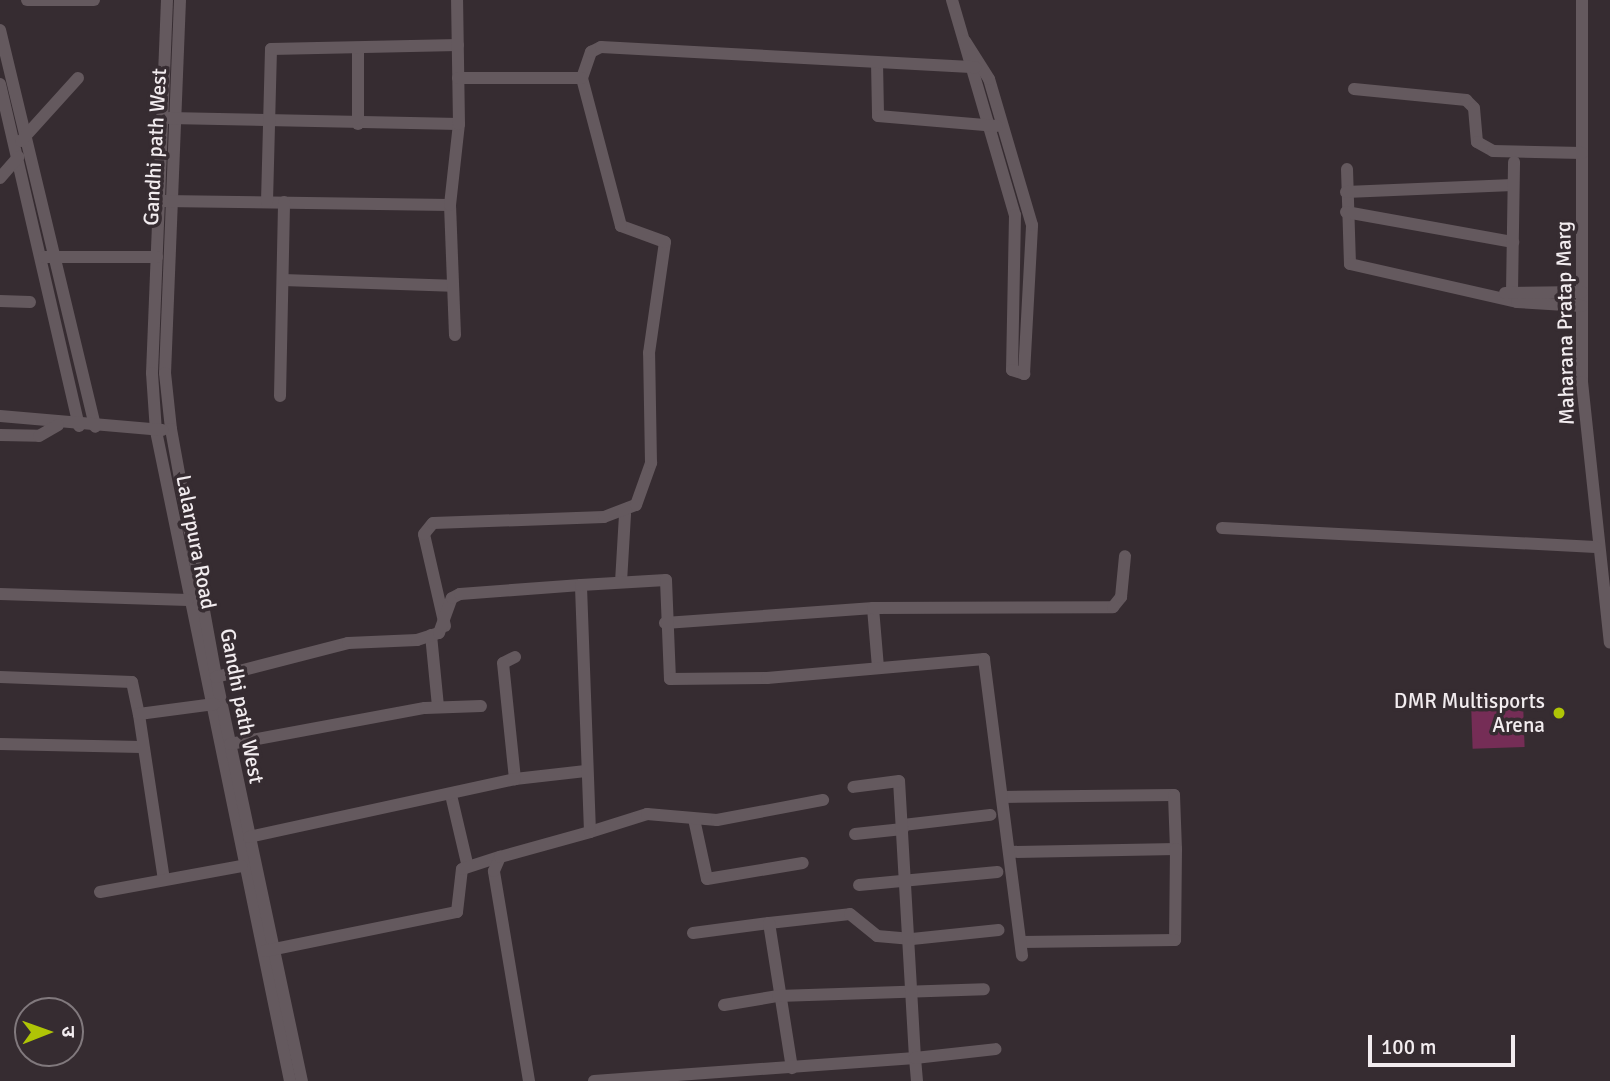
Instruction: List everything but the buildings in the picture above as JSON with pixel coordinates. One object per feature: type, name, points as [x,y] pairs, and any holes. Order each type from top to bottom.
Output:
[{"type":"street","points":[[27,0],[93,0]]},
{"type":"street","name":"Lalarpura Road","points":[[167,0],[159,118],[165,201],[157,257],[156,430],[188,600],[215,704],[242,866],[265,950],[290,1081]]},
{"type":"street","name":"Gandhi path West","points":[[180,0],[177,119],[165,201],[165,373],[171,429],[215,677],[215,704],[230,744],[249,837],[265,950],[302,1081]]},
{"type":"street","points":[[455,335],[451,286],[450,205],[459,124],[457,0]]},
{"type":"street","points":[[952,0],[1013,209],[1018,253],[1012,370],[1024,374],[1035,253],[1029,209],[1017,164],[984,67],[965,41]]},
{"type":"street","name":"Maharana Pratap Marg","points":[[1582,0],[1582,306],[1595,547],[1610,643]]},
{"type":"street","points":[[0,30],[3,53],[25,136],[79,426]]},
{"type":"street","points":[[267,202],[271,49],[458,45]]},
{"type":"street","points":[[445,626],[424,534],[433,523],[625,514],[636,505],[651,463],[649,353],[665,242],[621,226],[582,78],[591,52],[601,47],[984,67]]},
{"type":"street","points":[[358,48],[358,124]]},
{"type":"street","points":[[877,62],[878,116],[1004,125]]},
{"type":"street","points":[[0,178],[25,136],[78,78]]},
{"type":"street","points":[[458,78],[582,78]]},
{"type":"street","points":[[0,84],[95,427]]},
{"type":"street","points":[[1354,89],[1466,100],[1474,108],[1477,142],[1493,151],[1582,153]]},
{"type":"street","points":[[159,118],[459,124]]},
{"type":"street","points":[[0,138],[10,125]]},
{"type":"street","points":[[1512,292],[1514,162]]},
{"type":"street","points":[[1002,169],[1017,164]]},
{"type":"street","points":[[1347,169],[1346,212],[1350,264],[1494,295],[1582,306]]},
{"type":"street","points":[[1346,192],[1513,185]]},
{"type":"street","points":[[165,201],[450,205]]},
{"type":"street","points":[[280,396],[284,202]]},
{"type":"street","points":[[1013,209],[1029,209]]},
{"type":"street","points":[[1346,212],[1513,242]]},
{"type":"street","points":[[46,257],[157,257]]},
{"type":"street","points":[[283,280],[451,286]]},
{"type":"street","points":[[1494,295],[1512,292],[1582,292]]},
{"type":"street","points":[[0,301],[30,302]]},
{"type":"street","points":[[0,415],[38,416],[58,425],[171,429]]},
{"type":"street","points":[[0,435],[39,436],[58,425]]},
{"type":"street","points":[[621,582],[625,514]]},
{"type":"street","points":[[1222,528],[1595,547]]},
{"type":"street","points":[[665,623],[873,608],[1113,607],[1121,597],[1125,556]]},
{"type":"street","points":[[215,677],[348,643],[431,635],[445,626],[449,605],[460,594],[666,580],[665,623],[670,679],[984,659],[1022,956]]},
{"type":"street","points":[[581,585],[590,832]]},
{"type":"street","points":[[0,594],[188,600]]},
{"type":"street","points":[[873,608],[878,667]]},
{"type":"street","points":[[431,635],[438,707]]},
{"type":"street","points":[[514,657],[503,663],[515,779]]},
{"type":"street","points":[[0,677],[132,682],[164,880]]},
{"type":"street","points":[[139,714],[215,704]]},
{"type":"street","points":[[230,744],[438,707],[481,706]]},
{"type":"street","points":[[0,744],[141,747]]},
{"type":"street","points":[[249,837],[515,779],[586,771]]},
{"type":"street","points":[[853,787],[899,781],[912,939],[917,1081]]},
{"type":"street","points":[[451,795],[467,863]]},
{"type":"street","points":[[1002,797],[1174,795],[1175,940],[1021,942]]},
{"type":"street","points":[[265,950],[457,912],[458,875],[467,863],[500,857],[647,814],[694,819],[823,800]]},
{"type":"street","points":[[855,834],[990,815]]},
{"type":"street","points":[[694,819],[707,879],[803,863]]},
{"type":"street","points":[[1009,852],[1176,849]]},
{"type":"street","points":[[500,857],[494,871],[503,942],[529,1081]]},
{"type":"street","points":[[100,892],[242,866]]},
{"type":"street","points":[[859,885],[997,872]]},
{"type":"street","points":[[693,933],[855,915],[877,936],[912,939],[999,930]]},
{"type":"street","points":[[769,923],[778,996],[792,1068]]},
{"type":"street","points":[[724,1005],[778,996],[984,989]]},
{"type":"street","points":[[594,1081],[666,1072],[693,1076],[726,1067],[792,1068],[996,1049]]},
{"type":"shaded area","points":[[1523,701],[1525,747],[1473,749],[1471,703]]},
{"type":"place","name":"DMR Multisports Arena","points":[[1559,713]]}]
